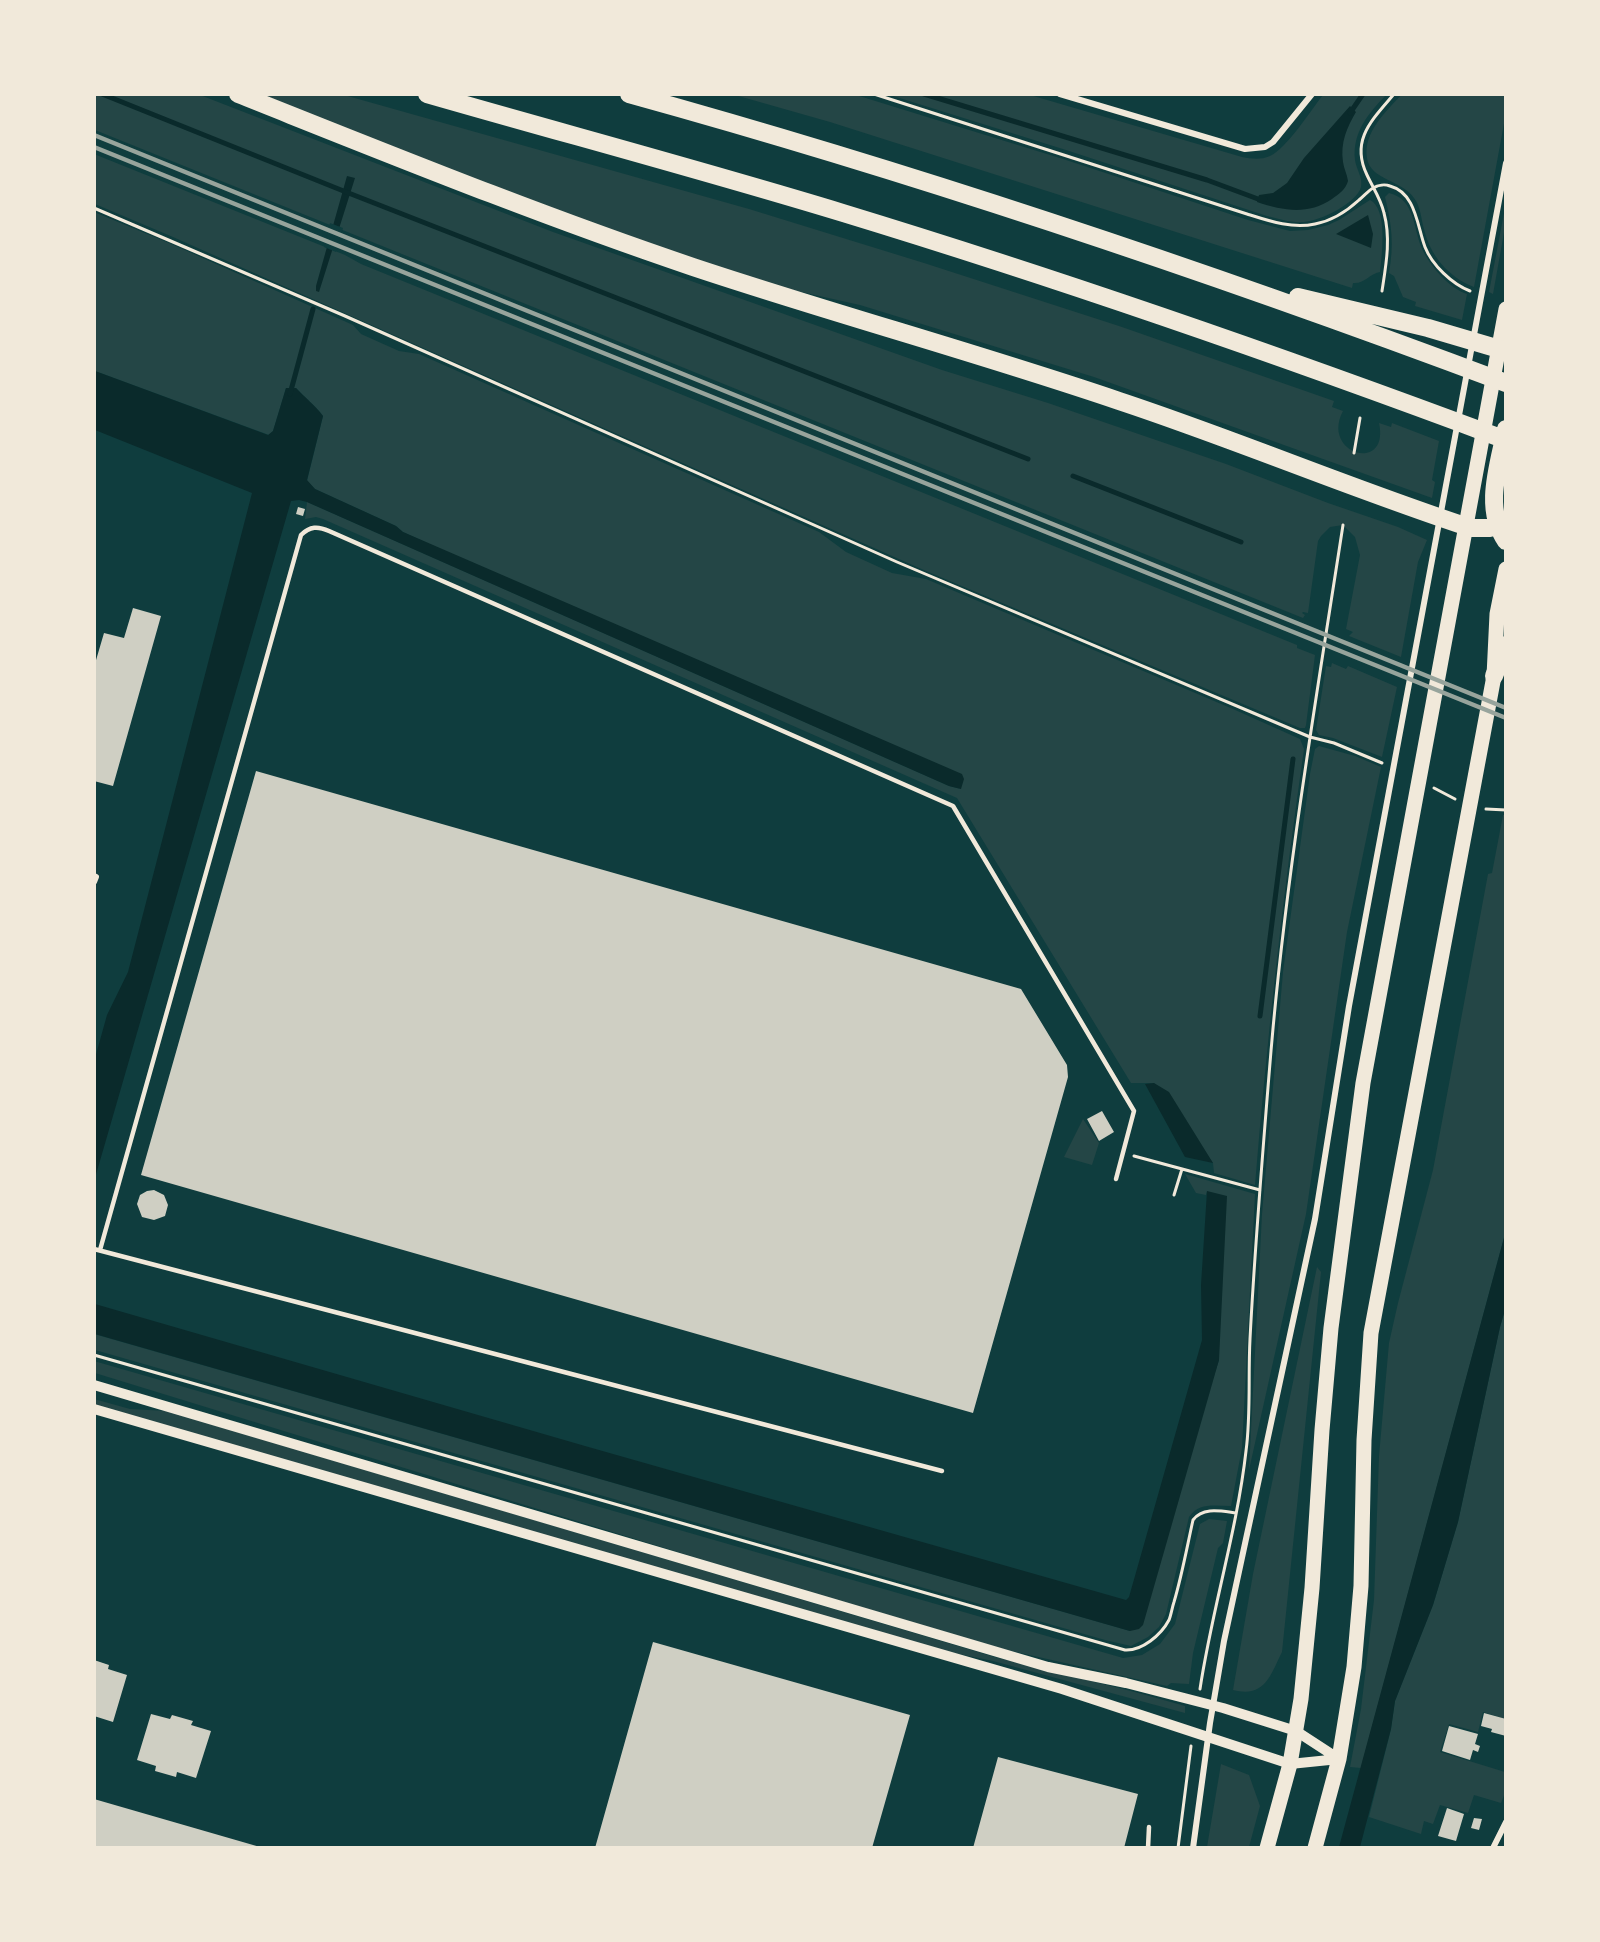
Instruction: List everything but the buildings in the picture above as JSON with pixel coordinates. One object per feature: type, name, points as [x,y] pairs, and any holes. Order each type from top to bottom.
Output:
[{"type":"highway","points":[[238,94],[627,244],[763,290],[1003,362],[1120,401],[1465,526],[1503,530],[1494,504],[1494,491],[1506,429]]},
{"type":"highway","points":[[427,94],[746,184],[1052,279],[1282,358],[1506,440]]},
{"type":"highway","points":[[629,94],[946,189],[1206,275],[1506,383]]},
{"type":"highway","points":[[1206,275],[1428,328],[1506,351]]},
{"type":"highway","points":[[1494,676],[1506,645]]},
{"type":"highway","points":[[1494,676],[1506,658]]},
{"type":"main road","points":[[1266,1848],[1290,1764],[1301,1699],[1312,1588],[1331,1328],[1363,1083],[1506,309]]},
{"type":"main road","points":[[1315,1848],[1339,1759],[1353,1667],[1361,1586],[1364,1440],[1370,1344],[1494,676],[1497,614],[1506,569]]},
{"type":"street","points":[[1060,94],[1245,149],[1265,147],[1273,142],[1312,94]]},
{"type":"street","points":[[1193,1848],[1224,1641],[1314,1227],[1349,1006],[1506,163]]},
{"type":"street","points":[[94,876],[94,882]]},
{"type":"street","points":[[94,1385],[1048,1667],[1193,1697],[1296,1731],[1339,1759]]},
{"type":"street","points":[[94,1409],[1062,1689],[1290,1764],[1339,1759]]},
{"type":"street","points":[[1493,1848],[1506,1822]]},
{"type":"lane","points":[[942,1471],[97,1250],[301,535],[314,527],[329,531],[953,806],[1134,1111],[1116,1179]]},
{"type":"lane","points":[[1148,1848],[1149,1827]]},
{"type":"path","points":[[874,94],[1282,224],[1305,226],[1326,221],[1347,209],[1374,187],[1388,185],[1396,188],[1409,199],[1426,249],[1438,266],[1452,280],[1473,292]]},
{"type":"path","points":[[1382,291],[1388,238],[1385,213],[1363,166],[1360,147],[1368,126],[1394,94]]},
{"type":"path","points":[[94,208],[887,557],[1310,737]]},
{"type":"path","points":[[1354,453],[1360,418]]},
{"type":"path","points":[[1193,1697],[1236,1513],[1246,1450],[1260,1190],[1278,973],[1310,737],[1343,525]]},
{"type":"path","points":[[1124,1153],[1260,1190]]},
{"type":"path","points":[[1174,1195],[1182,1169]]},
{"type":"path","points":[[94,1355],[1132,1651],[1157,1636],[1168,1620],[1179,1585],[1193,1520],[1204,1511],[1236,1513]]},
{"type":"path","points":[[1178,1848],[1192,1741]]},
{"type":"shaded area","points":[[1402,94],[1505,95],[1505,118],[1474,287],[1456,277],[1441,264],[1427,239],[1419,209],[1409,192],[1380,176],[1369,165],[1367,149],[1372,131]]},
{"type":"shaded area","points":[[94,95],[200,95],[553,232],[942,370],[1048,403],[1226,464],[1398,527],[1427,540],[1418,562],[1401,657],[1349,636],[1353,632],[1346,629],[1360,555],[1355,537],[1343,525],[1330,527],[1318,541],[1308,613],[1302,613],[1305,615],[1303,618],[95,130]]},
{"type":"shaded area","points":[[254,95],[344,95],[749,209],[1119,326],[1334,401],[1332,407],[1343,411],[1338,426],[1340,438],[1347,447],[1356,452],[1366,453],[1375,449],[1380,439],[1379,423],[1391,427],[1392,423],[1439,441],[1432,480],[1435,482],[1432,498],[1094,377],[860,305],[779,287],[656,248]]},
{"type":"shaded area","points":[[735,95],[856,95],[1063,159],[1248,220],[1290,231],[1308,230],[1328,225],[1370,200],[1376,205],[1382,222],[1380,272],[1361,282],[1353,283],[1352,288],[830,122]]},
{"type":"shaded area","points":[[890,95],[1030,95],[1242,157],[1256,159],[1277,152],[1323,95],[1386,95],[1368,116],[1356,141],[1355,160],[1361,183],[1358,193],[1345,205],[1328,215],[1311,221],[1299,222],[1267,216]]},
{"type":"shaded area","points":[[1350,106],[1356,112],[1343,142],[1342,155],[1348,181],[1342,191],[1323,204],[1305,209],[1277,208],[1257,202],[1259,195],[1273,193],[1287,183],[1304,158]]},
{"type":"shaded area","points":[[94,154],[1297,645],[1297,648],[1315,655],[1305,728],[1300,728],[926,571],[95,204]]},
{"type":"shaded area","points":[[347,176],[355,178],[319,292],[316,291],[316,286]]},
{"type":"shaded area","points":[[1389,193],[1398,196],[1409,209],[1423,251],[1431,264],[1448,282],[1467,294],[1462,320],[1415,306],[1416,302],[1403,297],[1394,276],[1389,273],[1392,235],[1385,197]]},
{"type":"shaded area","points":[[1505,208],[1505,227],[1493,294],[1489,292]]},
{"type":"shaded area","points":[[94,212],[353,325],[361,334],[399,351],[419,354],[819,532],[846,552],[892,573],[926,579],[1300,739],[1304,749],[1276,967],[1255,1185],[1214,1173],[1213,1163],[1154,1083],[1131,1083],[957,798],[323,519],[316,517],[305,519],[307,502],[949,786],[961,789],[403,532],[396,526],[315,489],[307,481],[323,416],[296,388],[286,388],[273,431],[269,435],[95,371]]},
{"type":"shaded area","points":[[1368,215],[1373,234],[1371,248],[1336,234]]},
{"type":"shaded area","points":[[95,371],[268,435],[273,431],[286,388],[296,388],[323,416],[307,480],[315,489],[396,526],[403,532],[962,774],[964,779],[961,789],[949,786],[307,502],[291,501],[95,1178],[95,1058],[107,1015],[128,972],[252,493],[95,430]]},
{"type":"shaded area","points":[[1332,663],[1346,669],[1348,666],[1397,687],[1382,757],[1319,735],[1316,730],[1326,666],[1331,667]]},
{"type":"shaded area","points":[[1319,746],[1355,756],[1381,767],[1347,932],[1306,1214],[1249,1470],[1262,1214],[1283,972],[1310,774],[1315,749]]},
{"type":"shaded area","points":[[1503,815],[1505,815],[1505,1234],[1361,1768],[1350,1767],[1361,1709],[1374,1600],[1379,1456],[1389,1343],[1433,1170],[1488,874],[1492,873]]},
{"type":"shaded area","points":[[1154,1083],[1169,1092],[1213,1163],[1185,1157],[1145,1084]]},
{"type":"shaded area","points":[[1083,1119],[1099,1143],[1092,1165],[1064,1157]]},
{"type":"shaded area","points":[[1185,1174],[1255,1194],[1242,1448],[1231,1506],[1202,1507],[1189,1517],[1166,1614],[1159,1627],[1148,1637],[1131,1646],[95,1350],[94,1334],[1130,1631],[1219,1360],[1207,1191],[1206,1195],[1196,1193]]},
{"type":"shaded area","points":[[1207,1191],[1227,1196],[1219,1360],[1143,1625],[1139,1629],[1130,1631],[95,1334],[95,1304],[1126,1600],[1129,1597],[1202,1340],[1201,1285]]},
{"type":"shaded area","points":[[1505,1234],[1505,1310],[1458,1522],[1433,1605],[1395,1701],[1391,1729],[1360,1847],[1339,1847]]},
{"type":"shaded area","points":[[1317,1267],[1321,1272],[1282,1652],[1270,1677],[1259,1688],[1244,1692],[1233,1690],[1253,1574]]},
{"type":"shaded area","points":[[1505,1310],[1505,1719],[1483,1712],[1478,1732],[1449,1724],[1440,1752],[1505,1772],[1505,1793],[1501,1803],[1474,1795],[1468,1813],[1440,1805],[1433,1824],[1424,1821],[1421,1834],[1369,1817],[1391,1729],[1395,1701],[1433,1605],[1458,1522]]},
{"type":"shaded area","points":[[94,1361],[1123,1658],[1142,1655],[1160,1644],[1175,1624],[1200,1524],[1209,1519],[1227,1521],[1223,1543],[1218,1548],[1193,1653],[1189,1684],[1171,1683],[1167,1686],[1003,1649],[782,1584],[95,1373]]},
{"type":"shaded area","points":[[94,1399],[130,1409],[167,1411],[995,1657],[1185,1706],[1185,1713],[993,1661],[949,1652],[95,1406]]},
{"type":"shaded area","points":[[1221,1764],[1249,1775],[1260,1806],[1249,1847],[1207,1847]]},
{"type":"pier","points":[[330,223],[343,228],[336,252],[324,247]]},
{"type":"waterway","points":[[102,94],[1028,459]]},
{"type":"waterway","points":[[924,94],[1207,180],[1258,199],[1265,199]]},
{"type":"waterway","points":[[1350,113],[1363,94]]},
{"type":"waterway","points":[[290,394],[313,309]]},
{"type":"waterway","points":[[1073,476],[1241,542]]},
{"type":"waterway","points":[[1260,1016],[1293,759]]},
{"type":"railway","points":[[94,135],[1506,708]]},
{"type":"railway","points":[[94,147],[1506,718]]}]
